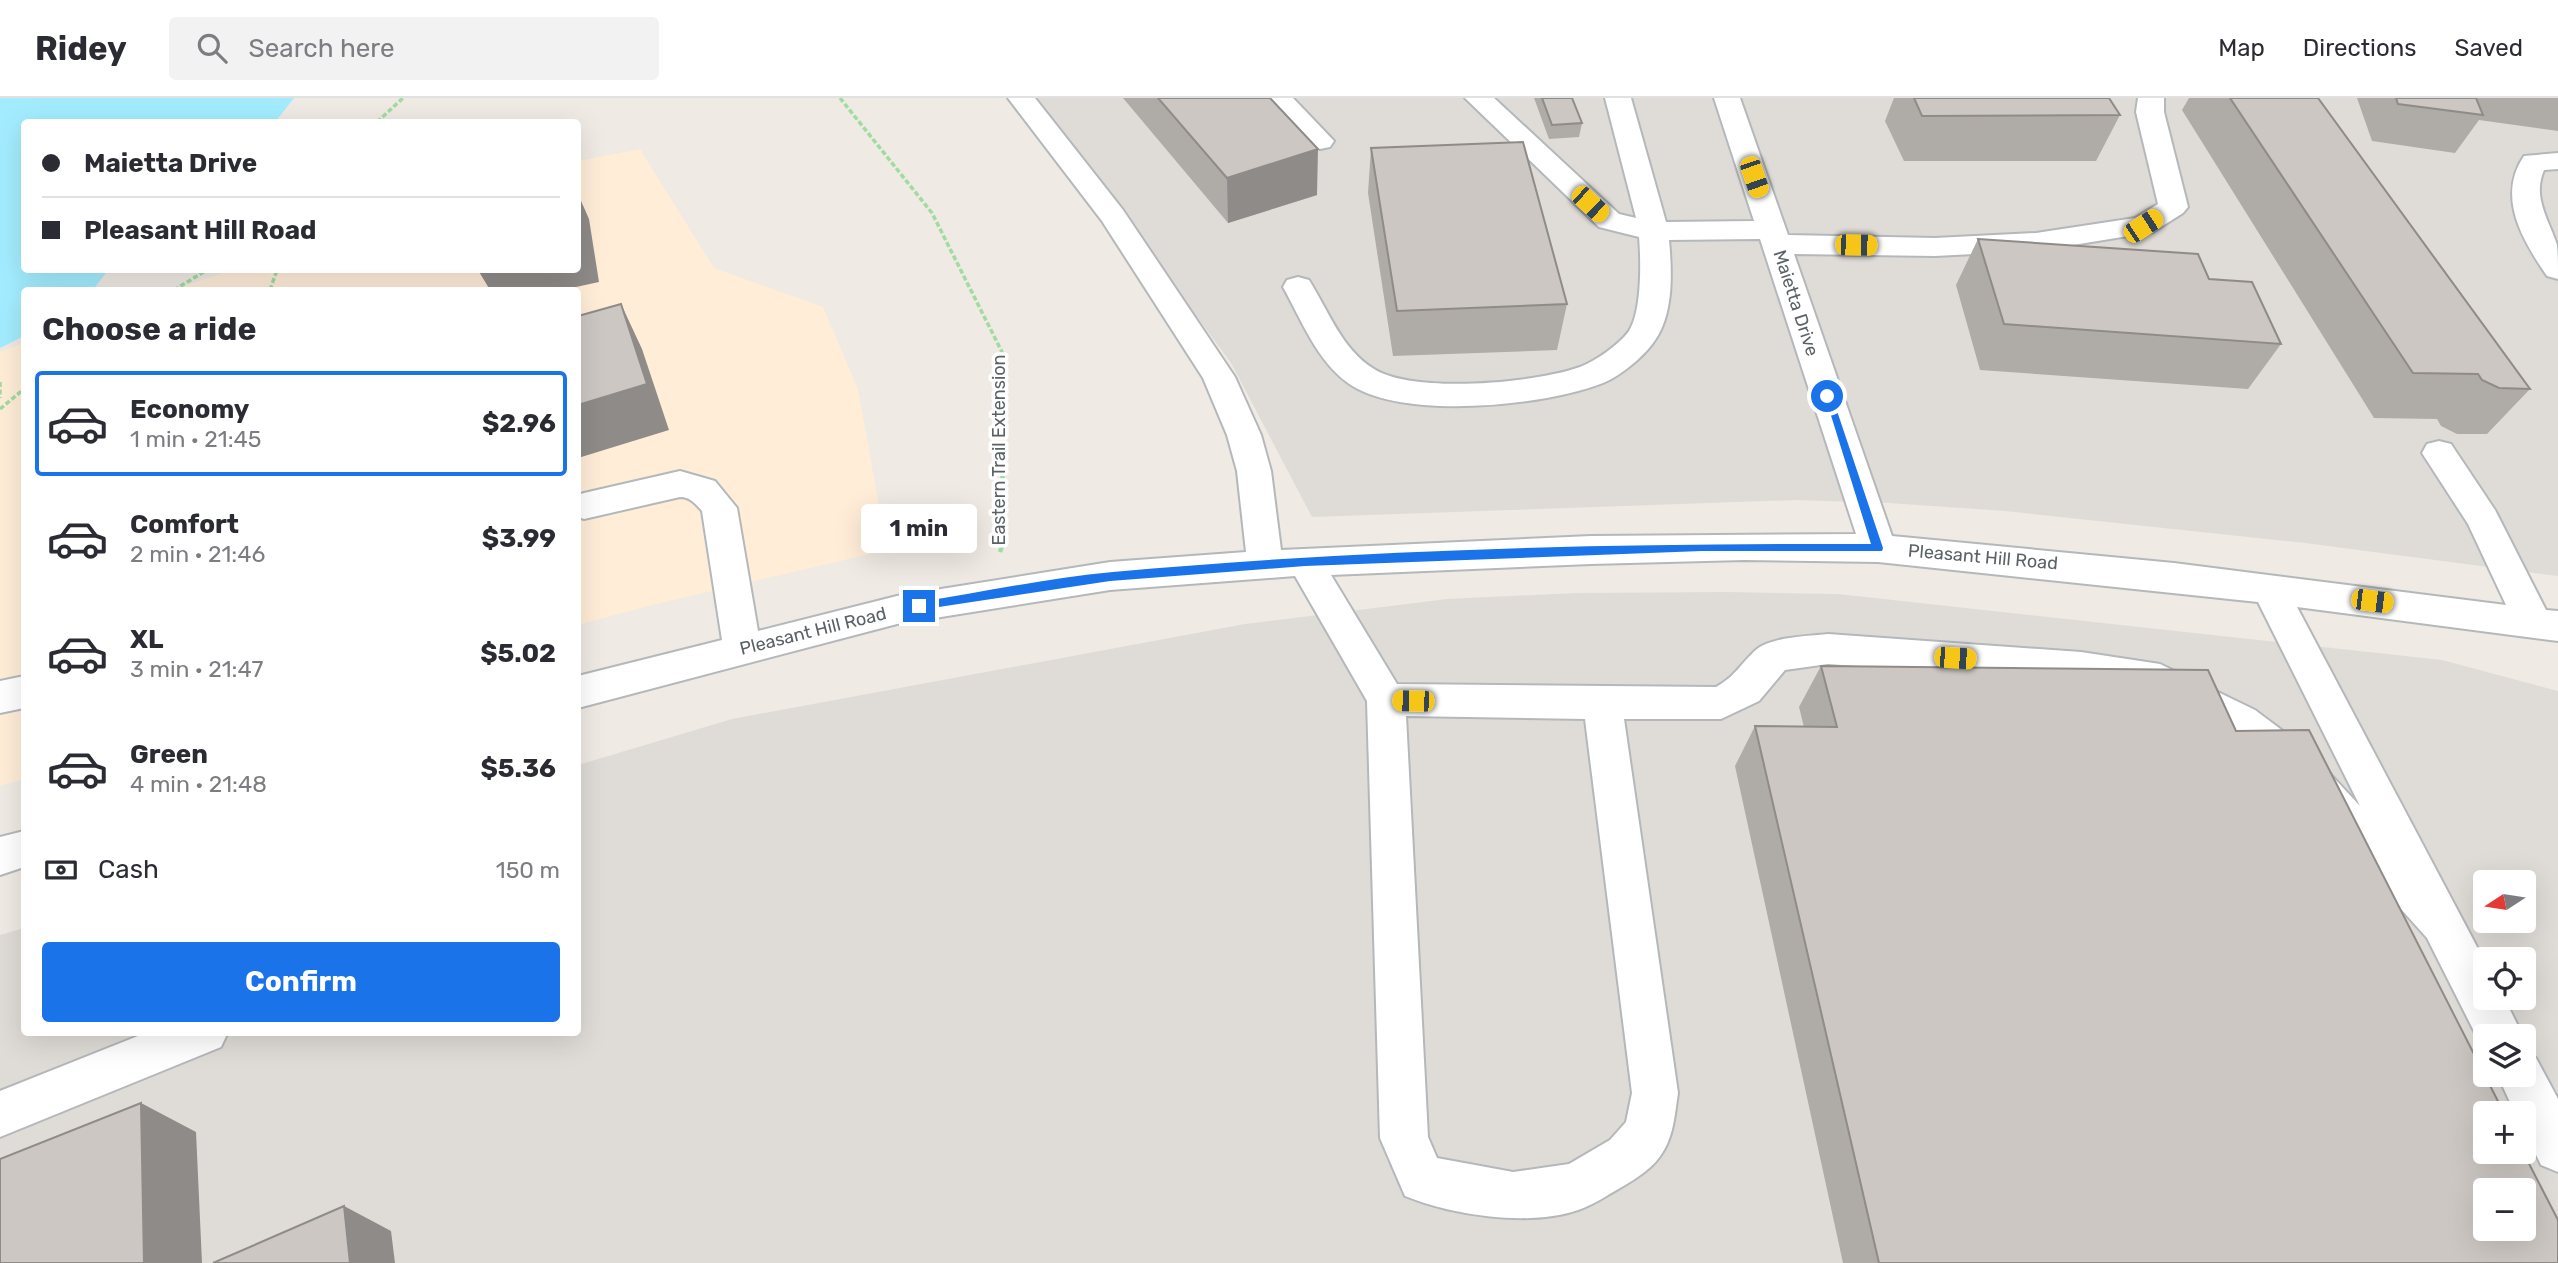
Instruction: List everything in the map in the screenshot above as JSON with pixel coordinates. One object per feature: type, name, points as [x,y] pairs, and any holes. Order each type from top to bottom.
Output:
[{"type":"street","points":[[1021,98],[1113,216],[1219,377],[1244,435],[1285,563],[1386,700],[1404,1138],[1422,1180],[1513,1196],[1575,1187],[1627,1157],[1647,1134],[1655,1093],[1602,703]]},
{"type":"street","points":[[1278,98],[1320,141]]},
{"type":"street","points":[[1478,98],[1609,221],[1654,231],[1935,247],[2036,242],[2143,226],[2173,207],[2150,112],[2151,98]]},
{"type":"street","points":[[1298,288],[1341,359],[1370,382],[1401,392],[1458,395],[1538,387],[1594,374],[1643,335],[1656,295],[1654,231],[1618,98]]},
{"type":"street","name":"Maietta Drive","points":[[1727,98],[1878,548]]},
{"type":"street","points":[[2558,161],[2534,162],[2526,175],[2525,186],[2534,229],[2558,269]]},
{"type":"street","points":[[2439,453],[2483,519],[2545,624]]},
{"type":"street","points":[[584,506],[680,484],[696,484],[708,494],[719,508],[742,648]]},
{"type":"street","name":"Pleasant Hill Road","points":[[581,691],[897,610],[1110,576],[1285,563],[1702,547],[1878,548],[2039,562],[2269,588],[2545,624]]},
{"type":"street","points":[[2269,588],[2494,1024]]},
{"type":"street","points":[[1386,700],[1721,703],[1745,690],[1772,658],[1794,652],[1828,649],[2081,667],[2160,680],[2241,721],[2293,761],[2442,924]]},
{"type":"street","points":[[0,697],[21,693]]},
{"type":"street","points":[[0,856],[21,850]]},
{"type":"street","points":[[0,1114],[195,1036]]},
{"type":"street","points":[[2527,1087],[2558,1148]]},
{"type":"path","points":[[380,119],[403,98]]},
{"type":"path","name":"Eastern Trail Extension","points":[[840,98],[932,213],[1002,352],[1003,543],[984,595]]},
{"type":"path","points":[[179,287],[202,273]]},
{"type":"path","points":[[0,382],[0,397]]},
{"type":"path","points":[[0,409],[21,392]]},
{"type":"shaded area","points":[[1036,98],[2558,98],[2558,576],[2305,543],[2005,511],[1889,503],[1796,500],[1312,517],[1231,363]]},
{"type":"shaded area","points":[[640,149],[714,268],[823,307],[858,389],[887,550],[581,624],[581,287],[181,287],[223,273],[581,273],[581,160]]},
{"type":"shaded area","points":[[21,344],[21,780],[0,786],[0,352]]},
{"type":"shaded area","points":[[1575,593],[1838,594],[2442,660],[2558,691],[2558,1263],[0,1263],[0,935],[21,929],[21,1036],[581,1036],[581,764],[732,719],[1245,624],[1447,599]]},
{"type":"water","points":[[0,98],[294,98],[277,119],[21,119],[21,273],[106,273],[95,287],[21,287],[21,338],[0,348]]},
{"type":"building","points":[[1158,98],[1270,98],[1318,149],[1227,178]]},
{"type":"building","points":[[1542,98],[1572,98],[1582,123],[1552,125]]},
{"type":"building","points":[[1914,98],[2109,98],[2120,115],[1922,116]]},
{"type":"building","points":[[2230,98],[2318,98],[2530,389],[2499,388],[2482,380],[2478,374],[2413,373]]},
{"type":"building","points":[[2396,98],[2476,98],[2483,115],[2398,104]]},
{"type":"building","points":[[1523,142],[1567,304],[1397,311],[1371,148]]},
{"type":"building","points":[[1978,239],[2198,254],[2209,279],[2252,282],[2281,344],[2004,324]]},
{"type":"building","points":[[621,304],[647,384],[581,404],[581,315]]},
{"type":"building","points":[[1821,666],[2208,670],[2236,731],[2309,730],[2473,1052],[2473,1087],[2491,1087],[2498,1101],[2473,1101],[2473,1164],[2529,1164],[2558,1220],[2558,1263],[1879,1263],[1755,726],[1837,727]]},
{"type":"building","points":[[141,1103],[144,1263],[0,1263],[0,1159]]},
{"type":"building","points":[[344,1206],[350,1263],[213,1263]]},
{"type":"route","points":[[919,606],[1110,576],[1305,562],[1702,547],[1878,548],[1827,396]]}]
